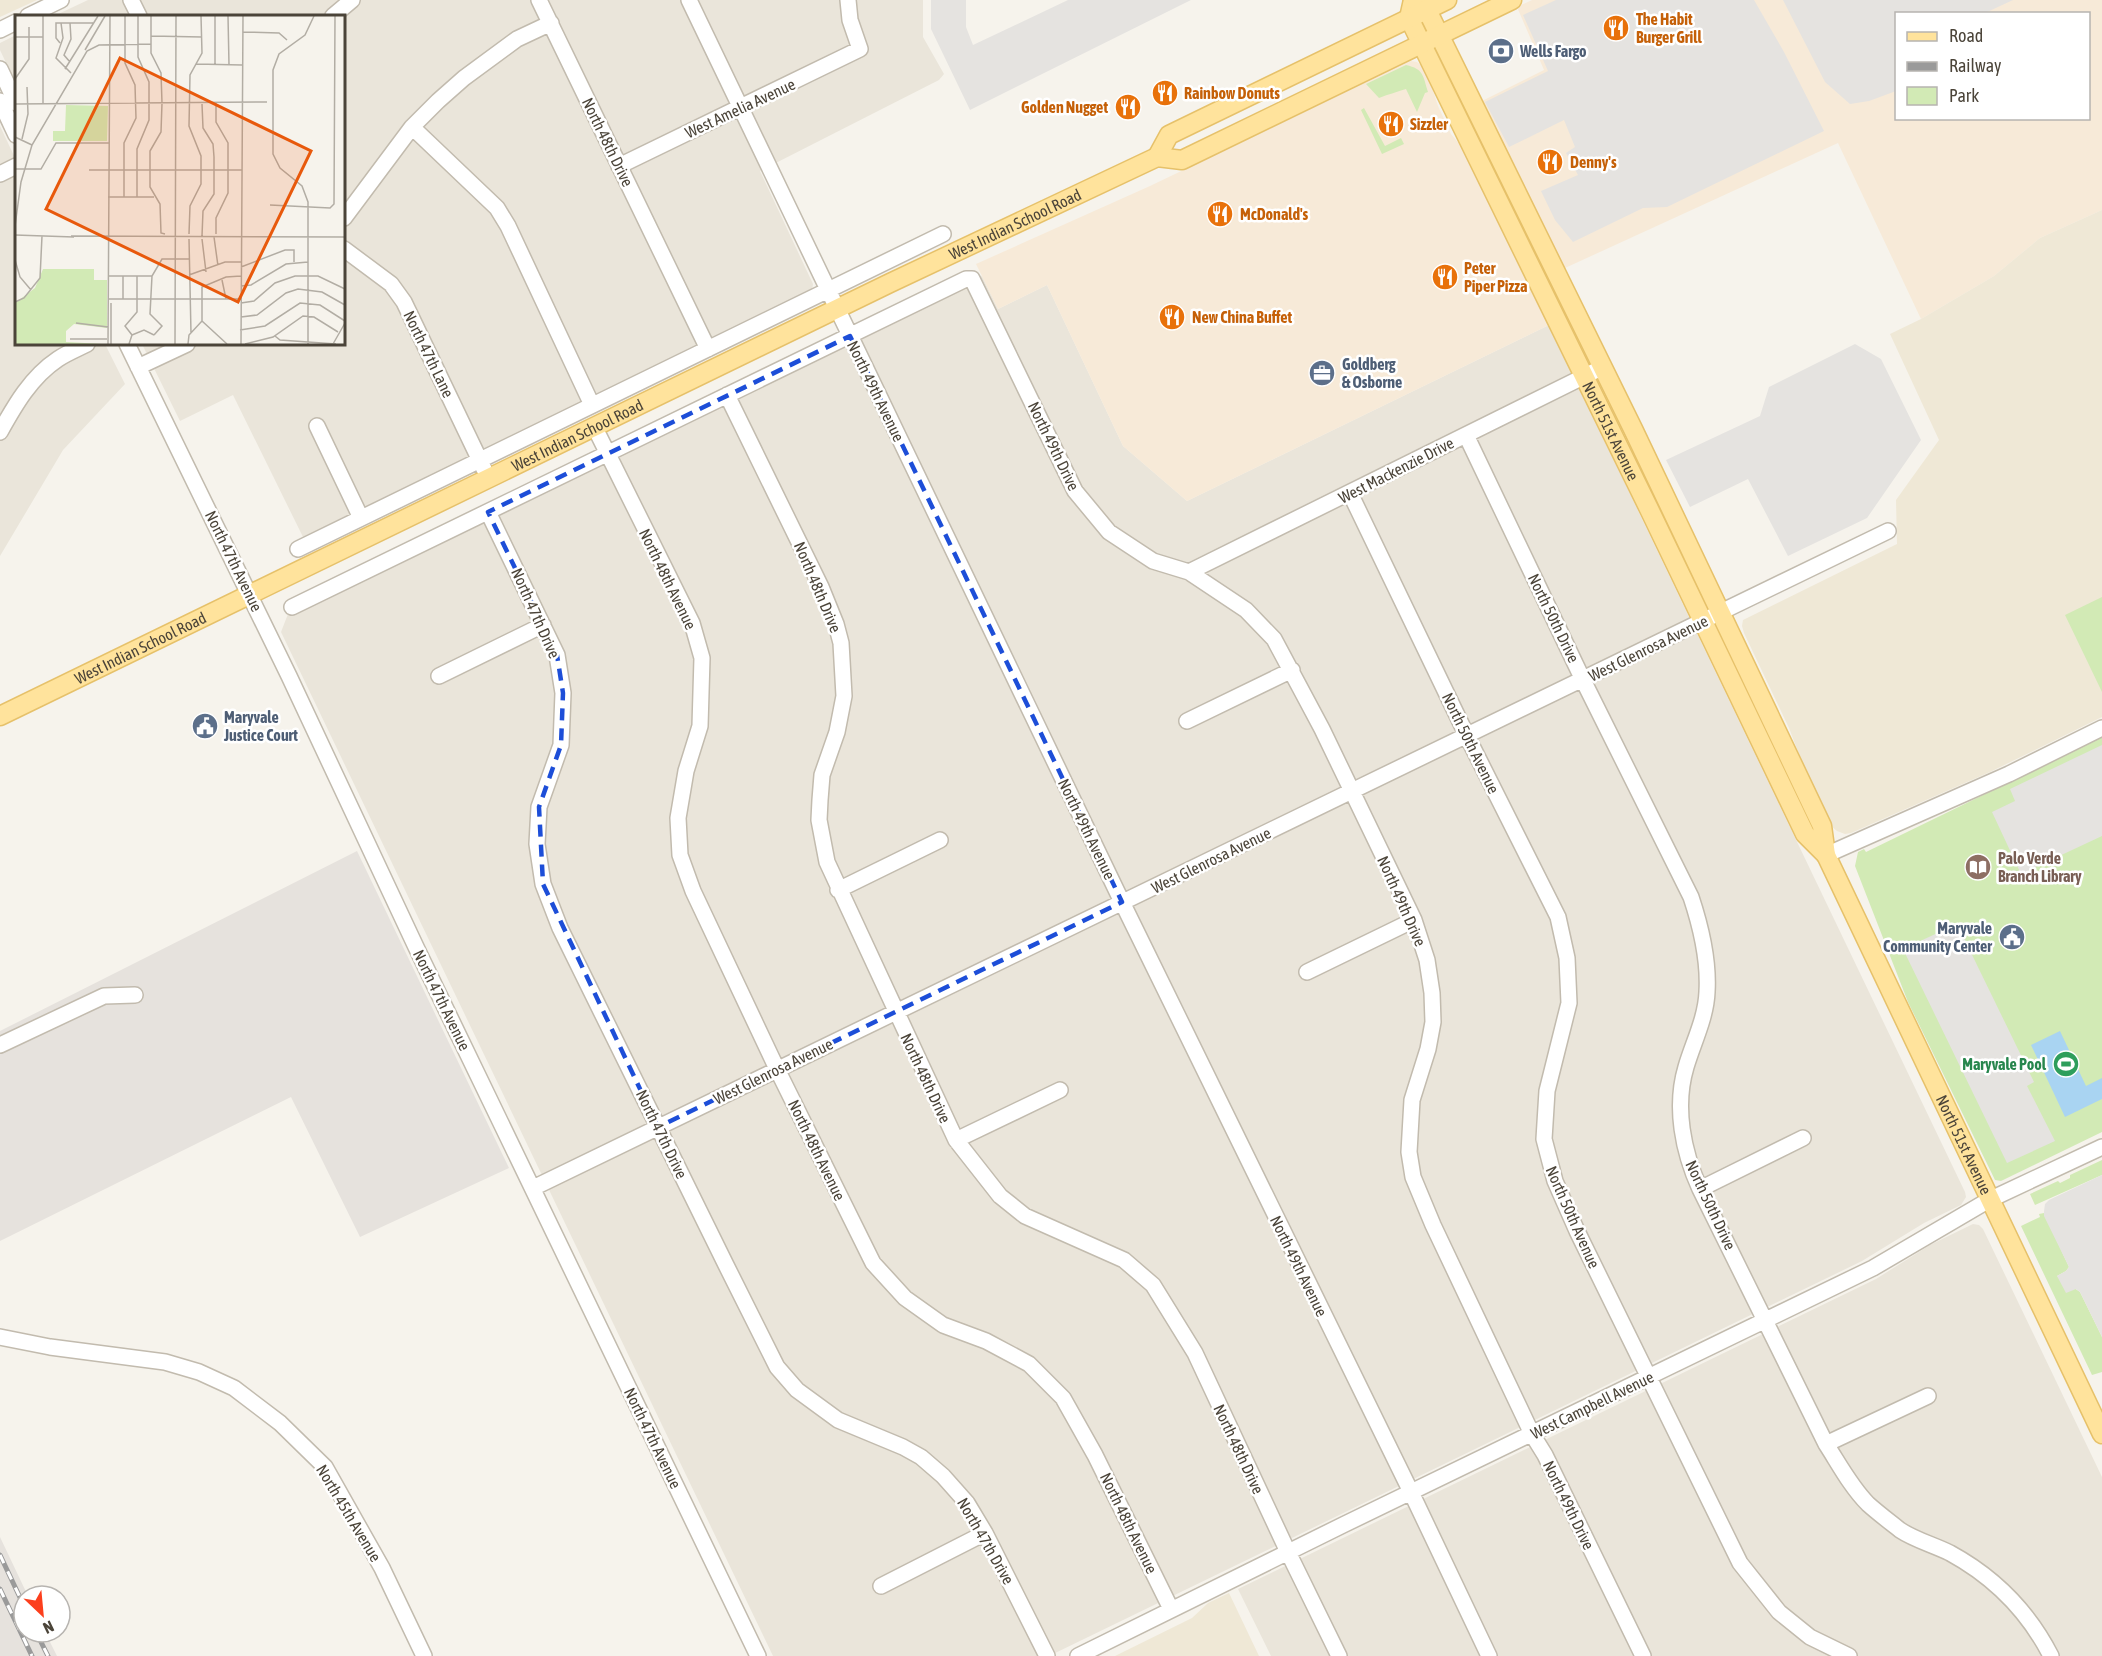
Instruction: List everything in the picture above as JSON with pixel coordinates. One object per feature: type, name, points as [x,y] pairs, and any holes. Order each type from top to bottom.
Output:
[{"type":"main road","points":[[1157,157],[1169,135],[1415,7],[1447,0]]},
{"type":"main road","name":"West Indian School Road","points":[[0,716],[837,309],[1157,157],[1182,160],[1512,0]]},
{"type":"main road","name":"North 51st Avenue","points":[[1415,7],[1439,35],[1603,367],[1822,826],[1826,855],[2102,1434]]},
{"type":"main road","name":"North 51st Avenue","points":[[1415,7],[1422,44],[1804,834],[1826,855]]},
{"type":"street","points":[[30,15],[61,0]]},
{"type":"street","points":[[131,0],[138,15]]},
{"type":"street","points":[[334,15],[352,0]]},
{"type":"street","name":"North 48th Drive","points":[[539,0],[708,348]]},
{"type":"street","name":"North 49th Avenue","points":[[689,0],[1122,903],[1489,1656]]},
{"type":"street","name":"West Amelia Avenue","points":[[619,166],[860,49],[850,20],[848,0]]},
{"type":"street","points":[[0,30],[15,22]]},
{"type":"street","points":[[345,217],[412,127],[446,94],[517,39],[551,23]]},
{"type":"street","points":[[0,69],[15,101]]},
{"type":"street","points":[[0,101],[15,133]]},
{"type":"street","points":[[412,127],[497,208],[508,226],[592,405]]},
{"type":"street","points":[[0,174],[15,166]]},
{"type":"street","name":"West Indian School Road","points":[[298,549],[943,234]]},
{"type":"street","name":"North 47th Lane","points":[[345,250],[391,284],[404,302],[489,479]]},
{"type":"street","name":"West Indian School Road","points":[[292,607],[966,279],[972,279]]},
{"type":"street","name":"North 49th Drive","points":[[972,279],[1075,491],[1109,532],[1153,561],[1189,572],[1246,610],[1274,639],[1322,729],[1414,920],[1427,960],[1433,1022],[1428,1049],[1412,1100],[1409,1152],[1413,1177],[1433,1225],[1532,1434],[1545,1455],[1643,1656]]},
{"type":"street","points":[[0,432],[18,400],[45,369],[59,358],[85,345]]},
{"type":"street","name":"North 47th Avenue","points":[[127,345],[250,595],[416,947],[758,1656]]},
{"type":"street","points":[[138,367],[185,345]]},
{"type":"street","name":"West Mackenzie Drive","points":[[1189,572],[1603,367]]},
{"type":"street","name":"North 48th Drive","points":[[727,395],[821,586],[837,624],[841,643],[844,696],[837,732],[822,775],[819,820],[827,862],[838,890],[956,1140],[1000,1196],[1024,1216],[1124,1260],[1153,1286],[1195,1353],[1339,1656]]},
{"type":"street","points":[[317,426],[361,518]]},
{"type":"street","name":"North 48th Avenue","points":[[595,428],[692,623],[702,658],[700,726],[686,771],[678,818],[680,855],[693,891],[777,1070],[873,1263],[905,1298],[943,1325],[986,1341],[1029,1364],[1063,1398],[1095,1455],[1171,1609]]},
{"type":"street","name":"North 50th Drive","points":[[1466,435],[1690,897],[1698,918],[1706,959],[1707,993],[1703,1016],[1685,1070],[1681,1112],[1686,1152],[1700,1189],[1826,1444],[1849,1480],[1868,1504],[1903,1532],[1950,1553],[1992,1580],[2016,1603],[2033,1625],[2051,1656]]},
{"type":"street","name":"North 50th Avenue","points":[[1350,493],[1467,736],[1558,917],[1567,958],[1569,1003],[1547,1091],[1544,1139],[1555,1181],[1576,1231],[1740,1563],[1779,1612],[1810,1637],[1849,1656]]},
{"type":"street","name":"North 47th Drive","points":[[488,512],[557,655],[563,693],[561,745],[539,807],[537,844],[543,884],[560,928],[777,1366],[797,1390],[838,1420],[903,1447],[921,1457],[967,1503],[985,1533],[1047,1656]]},
{"type":"street","name":"West Glenrosa Avenue","points":[[533,1188],[1888,531]]},
{"type":"street","points":[[440,676],[543,625]]},
{"type":"street","points":[[1187,721],[1292,670]]},
{"type":"street","points":[[1826,855],[2009,774],[2102,728]]},
{"type":"street","points":[[838,890],[940,840]]},
{"type":"street","points":[[1307,972],[1414,920]]},
{"type":"street","points":[[0,1045],[104,996],[135,995]]},
{"type":"street","points":[[956,1140],[1060,1090]]},
{"type":"street","points":[[1700,1189],[1803,1138]]},
{"type":"street","name":"West Campbell Avenue","points":[[1078,1656],[1873,1268],[1989,1200],[2102,1147]]},
{"type":"street","name":"North 45th Avenue","points":[[0,1337],[50,1347],[165,1362],[199,1372],[234,1388],[280,1423],[325,1467],[382,1568],[424,1656]]},
{"type":"street","points":[[1826,1444],[1928,1396]]},
{"type":"street","points":[[881,1586],[985,1533]]},
{"type":"highlighted area","points":[[850,336],[1122,902],[658,1127],[543,884],[539,807],[561,745],[563,693],[557,655],[488,512]]},
{"type":"shaded area","points":[[0,0],[37,0],[0,17]]},
{"type":"shaded area","points":[[88,0],[923,0],[923,37],[944,74],[939,80],[760,171],[813,284],[812,291],[303,537],[233,395],[180,421],[142,345],[345,345],[345,15],[56,15]]},
{"type":"shaded area","points":[[931,0],[966,0],[966,27],[973,45],[1068,0],[1191,0],[970,110],[931,29]]},
{"type":"shaded area","points":[[1532,0],[2102,0],[2102,210],[2040,238],[1994,276],[1921,319],[1838,143],[1565,268],[1545,232],[1482,101],[1544,70],[1517,7]]},
{"type":"shaded area","points":[[1556,0],[1754,0],[1784,52],[1824,131],[1667,207],[1643,208],[1573,242],[1555,220],[1541,191],[1578,175],[1566,153],[1575,147],[1564,120],[1509,147],[1485,102],[1548,71],[1523,15]]},
{"type":"shaded area","points":[[1783,0],[2013,0],[1987,12],[1895,12],[1895,91],[1869,101],[1850,104],[1825,82]]},
{"type":"shaded area","points":[[15,36],[15,82],[0,50],[0,43]]},
{"type":"shaded area","points":[[1411,61],[1417,62],[1426,69],[1438,106],[1451,134],[1466,152],[1549,325],[1187,501],[1123,446],[1047,285],[998,309],[976,264],[1150,186]]},
{"type":"shaded area","points":[[0,126],[15,158],[15,345],[106,345],[125,384],[63,450],[0,556]]},
{"type":"shaded area","points":[[2102,210],[2102,717],[1990,772],[1851,833],[1845,834],[1837,831],[1831,826],[1807,775],[1789,728],[1744,633],[1743,620],[1897,544],[1896,500],[1939,440],[1890,334],[1921,319],[1994,276],[2040,238]]},
{"type":"shaded area","points":[[982,276],[998,309],[1047,285],[1123,446],[1187,501],[1549,325],[1966,1197],[1961,1205],[1924,1223],[1862,1261],[1049,1656],[773,1656],[281,632],[288,614]]},
{"type":"shaded area","points":[[1855,344],[1881,359],[1921,440],[1867,518],[1788,556],[1748,479],[1690,507],[1666,460],[1760,416],[1769,387]]},
{"type":"shaded area","points":[[2102,745],[2102,836],[2021,874],[1992,812],[2015,801],[2010,789]]},
{"type":"shaded area","points":[[357,851],[509,1168],[360,1237],[291,1097],[0,1241],[0,1031]]},
{"type":"shaded area","points":[[1957,924],[2034,1082],[2027,1086],[2055,1141],[2007,1163],[1903,949]]},
{"type":"shaded area","points":[[2102,1175],[2102,1337],[2080,1292],[2076,1289],[2066,1293],[2057,1276],[2069,1267],[2044,1216],[2044,1211],[2045,1204],[2049,1200]]},
{"type":"shaded area","points":[[1973,1224],[1983,1229],[2102,1477],[2102,1656],[1271,1656],[1238,1589],[1876,1279],[1930,1245]]},
{"type":"shaded area","points":[[0,1537],[22,1584],[12,1584],[12,1644],[51,1644],[57,1656],[0,1656]]},
{"type":"shaded area","points":[[1229,1593],[1259,1656],[1115,1656],[1192,1618],[1208,1603]]},
{"type":"green space","points":[[1406,65],[1420,71],[1428,92],[1425,93],[1417,112],[1406,89],[1379,98],[1366,84]]},
{"type":"green space","points":[[1364,108],[1385,146],[1401,138],[1404,144],[1382,154],[1361,110]]},
{"type":"green space","points":[[2102,597],[2102,692],[2065,615]]},
{"type":"green space","points":[[2102,737],[2102,1132],[2001,1181],[1995,1180],[1908,1002],[1855,866],[1858,852],[1864,849],[1866,852]]},
{"type":"green space","points":[[2102,1160],[2102,1175],[2035,1205],[2030,1194],[2058,1181],[2060,1183],[2070,1178],[2070,1175]]},
{"type":"green space","points":[[2044,1213],[2069,1267],[2057,1276],[2080,1292],[2102,1337],[2102,1372],[2092,1375],[2021,1226]]},
{"type":"water","points":[[2060,1031],[2086,1086],[2102,1078],[2102,1099],[2065,1117],[2031,1045]]},
{"type":"railway","points":[[0,1555],[14,1584]]},
{"type":"railway","points":[[0,1589],[32,1656]]},
{"type":"railway","points":[[42,1644],[48,1656]]},
{"type":"place","name":"The Habit Burger Grill","points":[[1616,28]]},
{"type":"place","name":"Wells Fargo","points":[[1501,51]]},
{"type":"place","name":"Rainbow Donuts","points":[[1165,93]]},
{"type":"place","name":"Golden Nugget","points":[[1128,107]]},
{"type":"place","name":"Sizzler","points":[[1391,124]]},
{"type":"place","name":"Denny's","points":[[1550,162]]},
{"type":"place","name":"McDonald's","points":[[1220,214]]},
{"type":"place","name":"Peter Piper Pizza","points":[[1445,277]]},
{"type":"place","name":"New China Buffet","points":[[1172,317]]},
{"type":"place","name":"Goldberg & Osborne","points":[[1322,373]]},
{"type":"place","name":"Maryvale Justice Court","points":[[205,726]]},
{"type":"place","name":"Palo Verde Branch Library","points":[[1978,867]]},
{"type":"place","name":"Maryvale Community Center","points":[[2012,937]]},
{"type":"place","name":"Maryvale Pool","points":[[2066,1064]]}]
